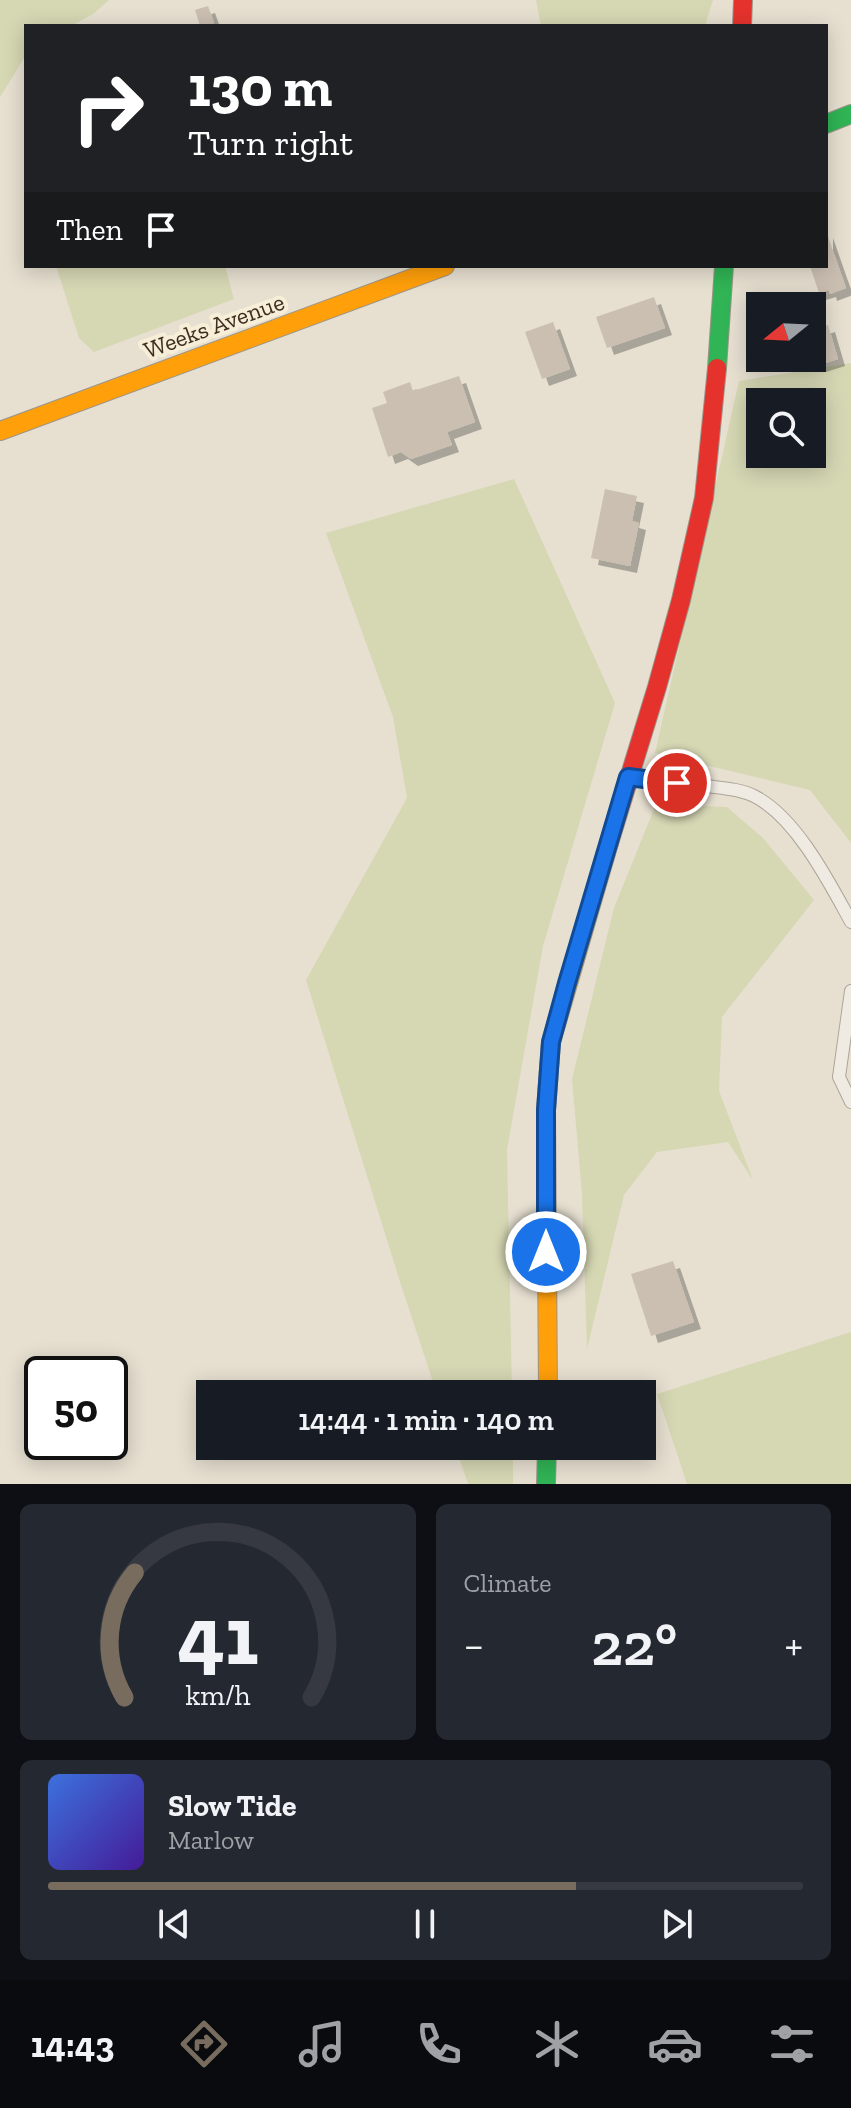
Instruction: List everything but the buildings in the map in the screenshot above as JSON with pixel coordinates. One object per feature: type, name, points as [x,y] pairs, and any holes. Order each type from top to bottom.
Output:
[{"type":"main road","points":[[742,24],[743,0]]},
{"type":"main road","points":[[828,123],[851,114]]},
{"type":"main road","name":"Weeks Avenue","points":[[0,431],[440,268]]},
{"type":"main road","points":[[548,1380],[546,1110],[551,1042],[657,687],[704,498],[724,268]]},
{"type":"main road","points":[[546,1484],[547,1460]]},
{"type":"lane","points":[[628,777],[753,795],[775,810],[793,828],[851,922]]},
{"type":"lane","points":[[851,991],[839,1077],[851,1102]]},
{"type":"green space","points":[[0,0],[109,0],[75,24],[24,24],[24,58],[0,97]]},
{"type":"green space","points":[[536,0],[713,0],[706,24],[541,24]]},
{"type":"green space","points":[[57,268],[226,268],[234,299],[94,352],[79,338]]},
{"type":"green space","points":[[851,363],[851,843],[810,790],[655,753],[739,381],[795,372],[826,372],[826,367]]},
{"type":"green space","points":[[514,479],[615,703],[543,946],[507,1150],[512,1380],[432,1380],[306,980],[407,798],[393,717],[326,533]]},
{"type":"green space","points":[[656,804],[727,807],[763,838],[814,900],[722,1017],[719,1091],[753,1180],[728,1142],[657,1152],[624,1195],[587,1349],[582,1194],[572,1079],[614,908]]},
{"type":"green space","points":[[851,1332],[851,1484],[687,1484],[657,1394]]},
{"type":"green space","points":[[460,1460],[513,1460],[513,1484],[468,1484]]},
{"type":"traffic: fast","points":[[828,123],[851,114]]},
{"type":"traffic: fast","points":[[717,368],[724,268]]},
{"type":"traffic: fast","points":[[546,1484],[547,1460]]},
{"type":"traffic: slow","points":[[0,431],[440,268]]},
{"type":"traffic: slow","points":[[548,1380],[546,1110],[551,1042],[609,843]]},
{"type":"traffic: jam","points":[[742,24],[743,0]]},
{"type":"traffic: jam","points":[[609,843],[681,600],[704,498],[717,368]]},
{"type":"route","points":[[546,1252],[546,1110],[551,1042],[567,983],[628,777],[677,783]]}]
